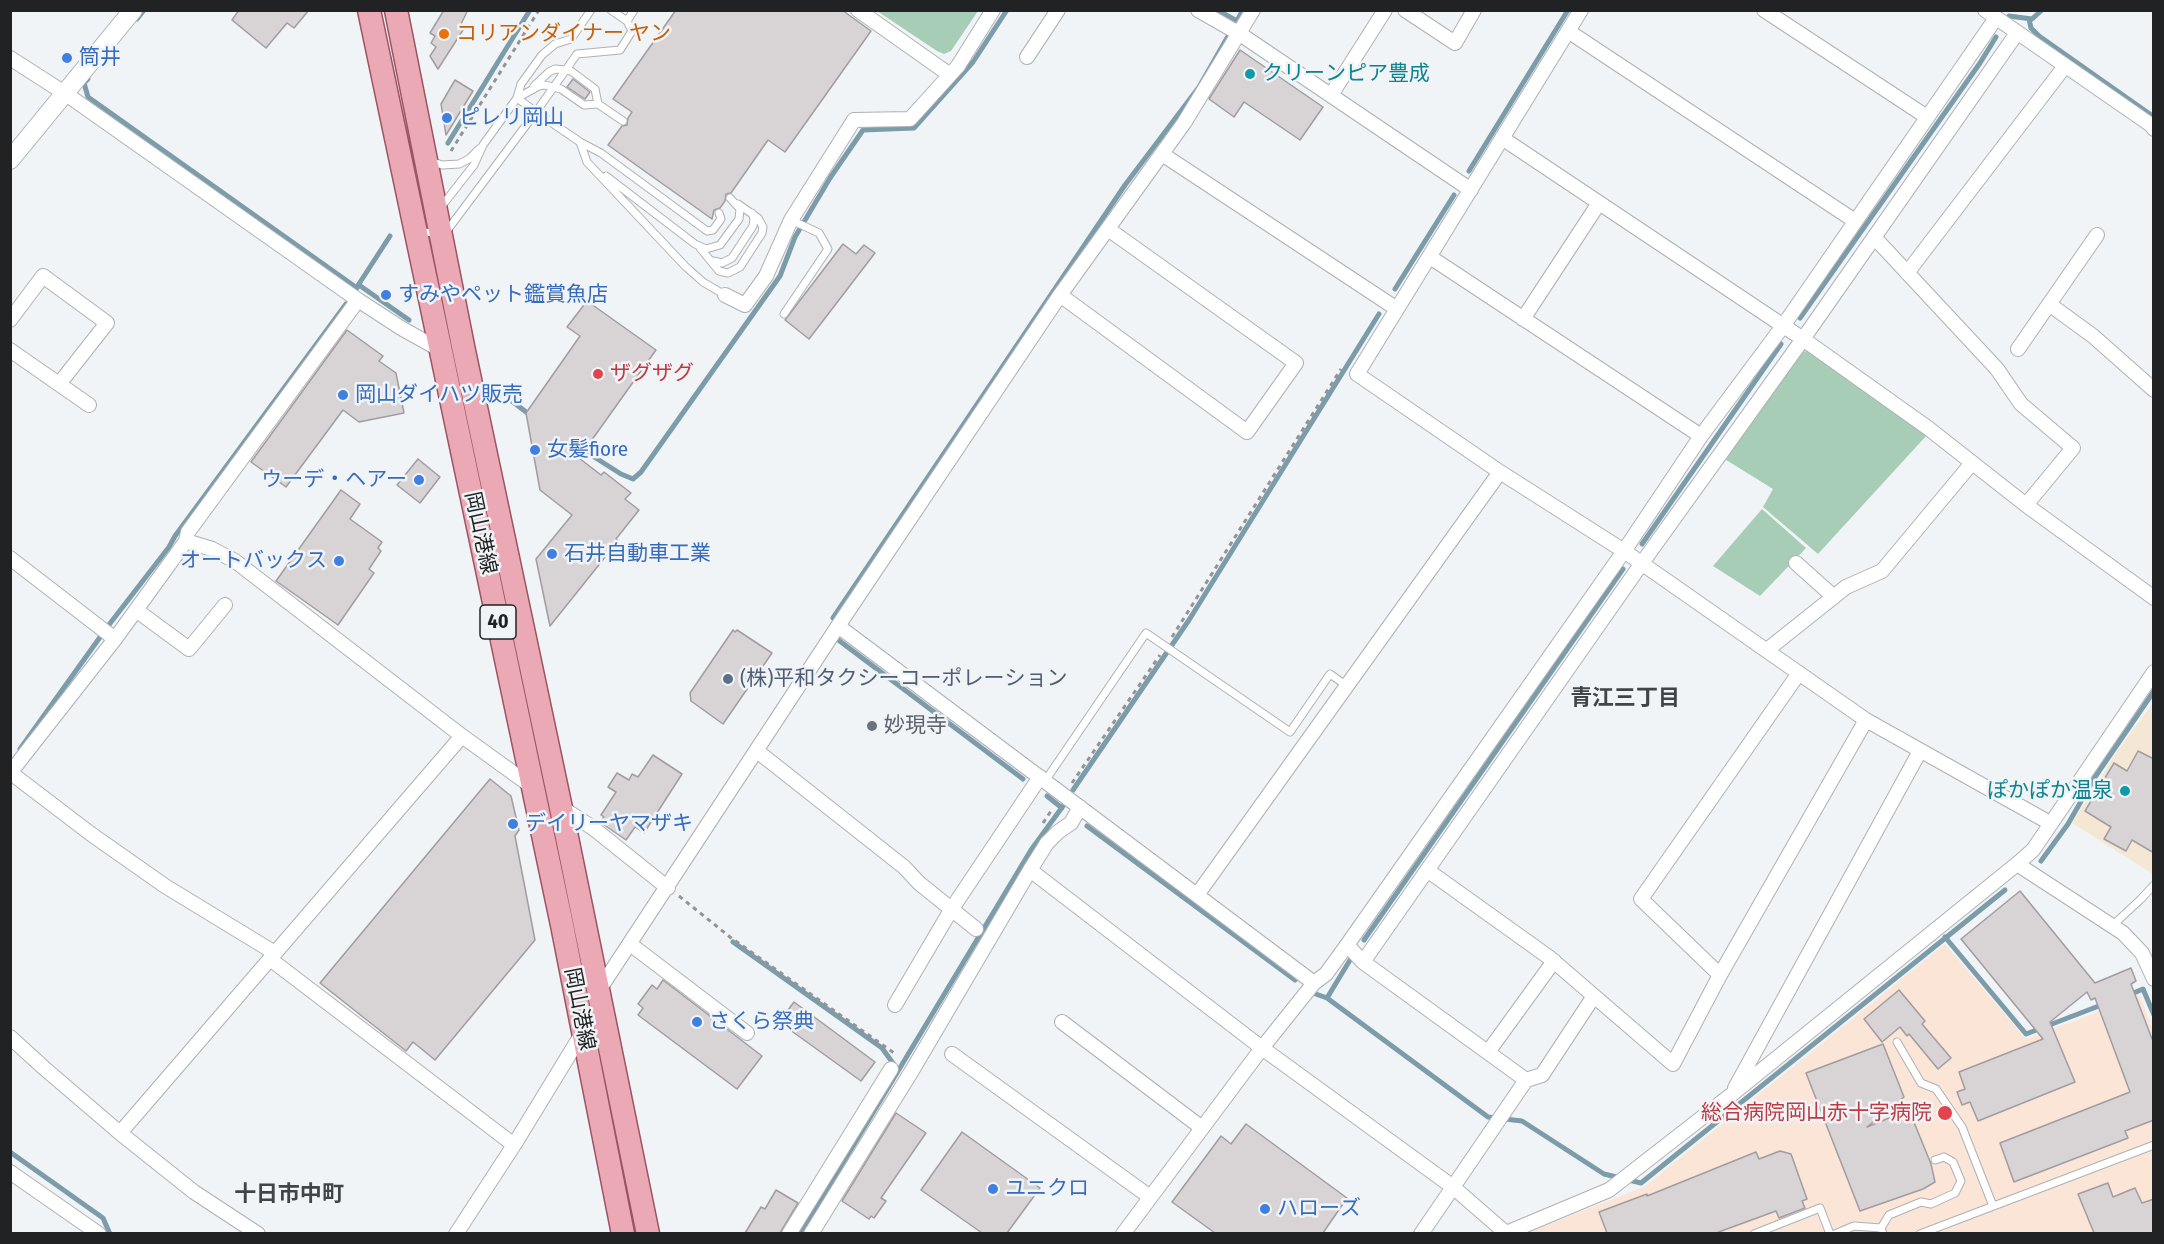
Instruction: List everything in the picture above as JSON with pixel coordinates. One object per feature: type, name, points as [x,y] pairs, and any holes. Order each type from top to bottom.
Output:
[{"type":"main road","name":"岡山港線","points":[[369,10],[464,351],[648,1233]]},
{"type":"main road","name":"岡山港線","points":[[396,10],[425,159],[442,352],[623,1233]]},
{"type":"street","points":[[10,160],[133,10]]},
{"type":"street","points":[[858,10],[950,75]]},
{"type":"street","points":[[725,295],[745,305],[766,276],[793,221],[854,120],[910,119],[958,66],[993,10]]},
{"type":"street","points":[[1027,57],[1058,10]]},
{"type":"street","points":[[1198,10],[1234,30],[1471,190]]},
{"type":"street","points":[[599,990],[837,627],[1060,295],[1184,123],[1234,30],[1253,10]]},
{"type":"street","points":[[1331,95],[1384,10]]},
{"type":"street","points":[[1405,10],[1455,43],[1474,10]]},
{"type":"street","points":[[1581,10],[1357,374],[1500,472],[1642,563],[1866,720],[2050,823]]},
{"type":"street","points":[[1764,10],[1927,117]]},
{"type":"street","points":[[1123,1233],[1262,1048],[1314,983],[1326,974],[1347,945],[1624,551],[1701,436],[1783,326],[1927,117],[1990,14],[2154,129]]},
{"type":"street","points":[[1568,31],[1855,221]]},
{"type":"street","points":[[1363,962],[2017,33]]},
{"type":"street","points":[[10,58],[66,94],[400,328],[442,352],[464,351]]},
{"type":"street","points":[[1907,273],[2065,66]]},
{"type":"street","points":[[1502,138],[1803,339],[1928,428],[2026,505],[2154,598]]},
{"type":"street","points":[[1162,154],[1397,309]]},
{"type":"street","points":[[1523,319],[1599,203]]},
{"type":"street","points":[[1060,295],[1248,432],[1296,363],[1108,229]]},
{"type":"street","points":[[2018,349],[2097,235]]},
{"type":"street","points":[[1874,237],[1997,369],[2020,404],[2073,448],[2026,505]]},
{"type":"street","points":[[1430,257],[1701,436]]},
{"type":"street","points":[[10,320],[43,276],[107,323],[59,384]]},
{"type":"street","points":[[358,300],[188,532],[186,541],[136,610],[107,634],[12,768],[91,834],[272,956],[514,1145]]},
{"type":"street","points":[[2049,304],[2093,336],[2154,390]]},
{"type":"street","points":[[10,350],[89,405]]},
{"type":"street","points":[[1767,650],[1846,587],[1882,571],[1972,463]]},
{"type":"street","points":[[1197,895],[1500,472]]},
{"type":"street","points":[[186,541],[212,549],[235,561],[462,736],[561,808],[593,828],[668,888]]},
{"type":"street","points":[[10,558],[107,634]]},
{"type":"street","points":[[1796,563],[1834,597]]},
{"type":"street","points":[[136,610],[189,649],[225,605]]},
{"type":"street","points":[[837,627],[1314,983]]},
{"type":"street","points":[[1030,870],[1262,1048],[1453,1187],[1506,1233],[1609,1191],[2017,864],[2033,850],[2154,672]]},
{"type":"street","points":[[1720,975],[1641,899],[1799,673]]},
{"type":"street","points":[[1428,870],[1554,961],[1673,1064],[1720,975],[1866,720]]},
{"type":"street","points":[[120,1133],[462,736]]},
{"type":"street","points":[[757,751],[904,867],[919,884],[976,929]]},
{"type":"street","points":[[1731,1095],[1920,751]]},
{"type":"street","points":[[896,1005],[951,910],[1042,779]]},
{"type":"street","points":[[812,1233],[913,1069],[1030,870],[1047,843],[1071,823],[1080,807]]},
{"type":"street","points":[[2017,864],[2123,933],[2142,953],[2154,979]]},
{"type":"street","points":[[630,944],[747,1033]]},
{"type":"street","points":[[1347,945],[1363,962],[1526,1080]]},
{"type":"street","points":[[1488,1052],[1554,961]]},
{"type":"street","points":[[1421,1233],[1526,1080],[1542,1075],[1594,996]]},
{"type":"street","points":[[1062,1022],[1202,1128]]},
{"type":"street","points":[[456,1233],[514,1145],[583,1031]]},
{"type":"street","points":[[10,1037],[120,1133],[194,1192],[258,1233]]},
{"type":"street","points":[[952,1054],[1150,1197]]},
{"type":"street","points":[[789,1233],[895,1065]]},
{"type":"street","points":[[10,1172],[92,1232]]},
{"type":"lane","points":[[425,159],[442,165],[459,164],[469,159],[483,145],[517,98],[521,84],[542,55],[555,44],[571,39],[591,10]]},
{"type":"lane","points":[[483,145],[474,165],[430,223],[449,228],[577,54],[620,50],[632,32],[627,21],[610,10]]},
{"type":"lane","points":[[627,21],[634,10]]},
{"type":"lane","points":[[517,98],[530,90],[549,72],[555,69],[566,69],[595,89],[598,104]]},
{"type":"lane","points":[[530,90],[545,85],[554,86],[584,105],[598,104],[623,122]]},
{"type":"lane","points":[[517,98],[580,142],[600,153],[707,231],[713,230],[721,219],[719,213]]},
{"type":"lane","points":[[580,142],[587,162],[684,267],[725,295]]},
{"type":"lane","points":[[587,162],[700,248],[713,261],[716,269],[724,273],[732,273],[740,267],[763,230],[761,220],[733,200],[740,209],[739,219],[724,242],[712,249],[700,248]]},
{"type":"lane","points":[[713,261],[722,263],[732,258],[753,226],[754,219],[751,213]]},
{"type":"lane","points":[[784,314],[828,249],[819,233],[793,221]]},
{"type":"lane","points":[[1042,779],[1146,633],[1290,732],[1330,674],[1347,686]]},
{"type":"lane","points":[[2112,926],[2154,885]]},
{"type":"lane","points":[[1897,1041],[1921,1083],[1936,1089],[1962,1127],[1993,1206]]},
{"type":"lane","points":[[1920,1233],[2154,1145]]},
{"type":"lane","points":[[1835,1233],[1854,1226],[1882,1231],[1889,1215],[1921,1202],[1931,1204],[1955,1193],[1961,1182],[1953,1161],[1944,1157],[1935,1160]]},
{"type":"lane","points":[[1754,1233],[1820,1208],[1830,1233]]},
{"type":"path","points":[[449,154],[539,10]]},
{"type":"path","points":[[1064,795],[1168,648],[1347,360]]},
{"type":"path","points":[[668,888],[730,937],[895,1053],[895,1065]]},
{"type":"shaded area","name":"ぽかぽか温泉","points":[[2153,703],[2153,874],[2072,823],[2116,753]]},
{"type":"shaded area","name":"総合病院岡山赤十字病院","points":[[1945,944],[2026,1039],[2140,996],[2153,1030],[2153,1233],[1524,1234],[1644,1187]]},
{"type":"green space","points":[[877,11],[978,11],[951,51],[944,54]]},
{"type":"green space","points":[[1808,351],[1927,435],[1818,554],[1763,507],[1773,489],[1723,458],[1799,352]]},
{"type":"green space","points":[[1762,509],[1806,548],[1760,596],[1713,566]]},
{"type":"building","points":[[239,10],[309,10],[294,28],[287,23],[266,48],[232,20]]},
{"type":"building","points":[[444,10],[468,10],[459,28],[463,30],[438,69],[430,56],[436,47],[431,43],[435,36],[430,33]]},
{"type":"building","points":[[676,10],[842,10],[871,31],[785,152],[768,140],[731,193],[726,194],[725,201],[720,208],[714,210],[712,219],[608,145],[622,126],[627,125],[632,112],[613,99]]},
{"type":"building","name":"クリーンピア豊成","points":[[1240,50],[1323,107],[1300,140],[1244,102],[1234,117],[1209,99]]},
{"type":"building","points":[[573,79],[590,92],[585,99],[567,87]]},
{"type":"building","points":[[455,80],[473,91],[446,135],[441,104]]},
{"type":"building","points":[[843,244],[856,254],[864,245],[875,253],[809,339],[785,320]]},
{"type":"building","points":[[587,301],[656,350],[579,458],[601,475],[604,472],[631,493],[625,499],[639,510],[616,539],[618,541],[550,626],[536,559],[572,515],[540,490],[526,413],[580,336],[567,327]]},
{"type":"building","points":[[347,330],[383,356],[379,361],[396,373],[404,413],[359,422],[343,410],[286,487],[251,462]]},
{"type":"building","points":[[418,459],[440,477],[420,503],[397,485]]},
{"type":"building","points":[[341,490],[360,504],[350,519],[382,542],[378,548],[381,551],[369,569],[374,573],[338,625],[276,581]]},
{"type":"building","points":[[733,630],[735,632],[737,630],[772,653],[723,724],[691,701],[690,693]]},
{"type":"building","name":"ぽかぽか温泉","points":[[2138,751],[2154,759],[2154,853],[2132,840],[2126,851],[2104,839],[2111,827],[2085,811],[2114,763],[2127,771]]},
{"type":"building","points":[[653,755],[682,774],[644,833],[635,827],[626,840],[600,822],[604,817],[601,815],[616,792],[608,787],[617,773],[629,780],[632,774],[638,777]]},
{"type":"building","points":[[490,779],[511,796],[519,830],[515,836],[535,940],[435,1060],[413,1042],[406,1051],[320,983]]},
{"type":"building","points":[[2020,891],[2095,983],[2131,968],[2136,981],[2131,984],[2154,1044],[2154,1120],[2125,1131],[2128,1138],[2014,1182],[2000,1143],[2130,1092],[2095,998],[2091,1000],[2087,992],[2050,1022],[2075,1082],[1978,1121],[1970,1102],[1962,1105],[1957,1092],[1965,1089],[1959,1072],[2043,1039],[1961,939]]},
{"type":"building","points":[[663,980],[762,1056],[737,1089],[638,1015],[643,1008],[638,1004],[652,985],[657,989]]},
{"type":"building","points":[[1899,990],[1925,1021],[1922,1024],[1951,1058],[1938,1069],[1909,1034],[1907,1036],[1900,1027],[1882,1042],[1864,1019]]},
{"type":"building","points":[[794,1002],[875,1062],[861,1081],[779,1022]]},
{"type":"building","points":[[1883,1044],[1904,1097],[1867,1127],[1909,1110],[1931,1164],[1935,1182],[1923,1189],[1860,1211],[1806,1073]]},
{"type":"building","points":[[896,1113],[926,1133],[881,1198],[886,1201],[874,1218],[871,1216],[869,1219],[842,1201]]},
{"type":"building","points":[[1246,1124],[1347,1198],[1323,1233],[1215,1233],[1172,1202],[1221,1136],[1231,1144]]},
{"type":"building","points":[[962,1132],[1040,1188],[1007,1233],[982,1233],[921,1190]]},
{"type":"building","points":[[1780,1151],[1791,1154],[1807,1199],[1802,1201],[1805,1208],[1779,1218],[1776,1211],[1716,1233],[1607,1233],[1599,1212],[1647,1194],[1647,1196],[1756,1152],[1759,1159]]},
{"type":"building","points":[[2108,1183],[2113,1197],[2135,1188],[2142,1203],[2154,1199],[2154,1233],[2094,1233],[2078,1194]]},
{"type":"building","points":[[776,1190],[798,1203],[780,1233],[745,1233],[761,1207],[765,1209]]},
{"type":"waterway","points":[[137,19],[144,10]]},
{"type":"waterway","points":[[448,143],[530,10]]},
{"type":"waterway","points":[[580,448],[633,479],[641,472],[780,276],[795,237],[830,178],[863,130],[914,128],[973,62],[1007,10]]},
{"type":"waterway","points":[[1217,10],[1237,21]]},
{"type":"waterway","points":[[833,618],[1125,185],[1199,87],[1243,10]]},
{"type":"waterway","points":[[1469,171],[1568,10]]},
{"type":"waterway","points":[[2009,16],[2032,19],[2042,10]]},
{"type":"waterway","points":[[2029,19],[2031,28],[2039,36],[2154,117]]},
{"type":"waterway","points":[[1800,318],[1996,37]]},
{"type":"waterway","points":[[88,79],[84,83],[88,97],[357,288]]},
{"type":"waterway","points":[[1395,289],[1454,195]]},
{"type":"waterway","points":[[355,290],[390,236]]},
{"type":"waterway","points":[[359,285],[409,320]]},
{"type":"waterway","points":[[20,749],[346,304]]},
{"type":"waterway","points":[[1073,790],[1189,620],[1379,314]]},
{"type":"waterway","points":[[1642,544],[1781,344]]},
{"type":"waterway","points":[[500,392],[530,415]]},
{"type":"waterway","points":[[1364,940],[1623,569]]},
{"type":"waterway","points":[[837,639],[1023,779]]},
{"type":"waterway","points":[[2041,861],[2068,824],[2095,777],[2154,691]]},
{"type":"waterway","points":[[1047,796],[1062,808]]},
{"type":"waterway","points":[[800,1234],[1031,850],[1063,806]]},
{"type":"waterway","points":[[1087,826],[1295,980]]},
{"type":"waterway","points":[[1327,998],[1488,1117],[1522,1121],[1604,1174],[1641,1183],[2005,890]]},
{"type":"waterway","points":[[1945,937],[2026,1034],[2104,1004]]},
{"type":"waterway","points":[[733,942],[882,1048],[895,1066]]},
{"type":"waterway","points":[[1313,993],[1327,998],[1350,960]]},
{"type":"waterway","points":[[2129,995],[2143,989],[2154,1015]]},
{"type":"waterway","points":[[10,1152],[103,1218],[110,1234]]},
{"type":"place","name":"コリアンダイナー ヤン","points":[[444,34]]},
{"type":"place","name":"筒井","points":[[67,58]]},
{"type":"place","name":"クリーンピア豊成","points":[[1250,74]]},
{"type":"place","name":"ピレリ岡山","points":[[447,118]]},
{"type":"place","name":"すみやペット鑑賞魚店","points":[[386,295]]},
{"type":"place","name":"ザグザグ","points":[[598,374]]},
{"type":"place","name":"岡山ダイハツ販売","points":[[343,395]]},
{"type":"place","name":"女髪fiore","points":[[535,450]]},
{"type":"place","name":"ウーデ・ヘアー","points":[[419,480]]},
{"type":"place","name":"石井自動車工業","points":[[552,554]]},
{"type":"place","name":"オートバックス","points":[[339,561]]},
{"type":"place","name":"(株)平和タクシーコーポレーション","points":[[728,679]]},
{"type":"place","name":"妙現寺","points":[[872,726]]},
{"type":"place","name":"ぽかぽか温泉","points":[[2125,791]]},
{"type":"place","name":"デイリーヤマザキ","points":[[513,824]]},
{"type":"place","name":"さくら祭典","points":[[697,1022]]},
{"type":"place","name":"総合病院岡山赤十字病院","points":[[1945,1113]]},
{"type":"place","name":"ユニクロ","points":[[993,1189]]},
{"type":"place","name":"ハローズ","points":[[1265,1209]]},
{"type":"district","name":"青江三丁目","points":[[1625,699]]},
{"type":"district","name":"十日市中町","points":[[289,1195]]}]
